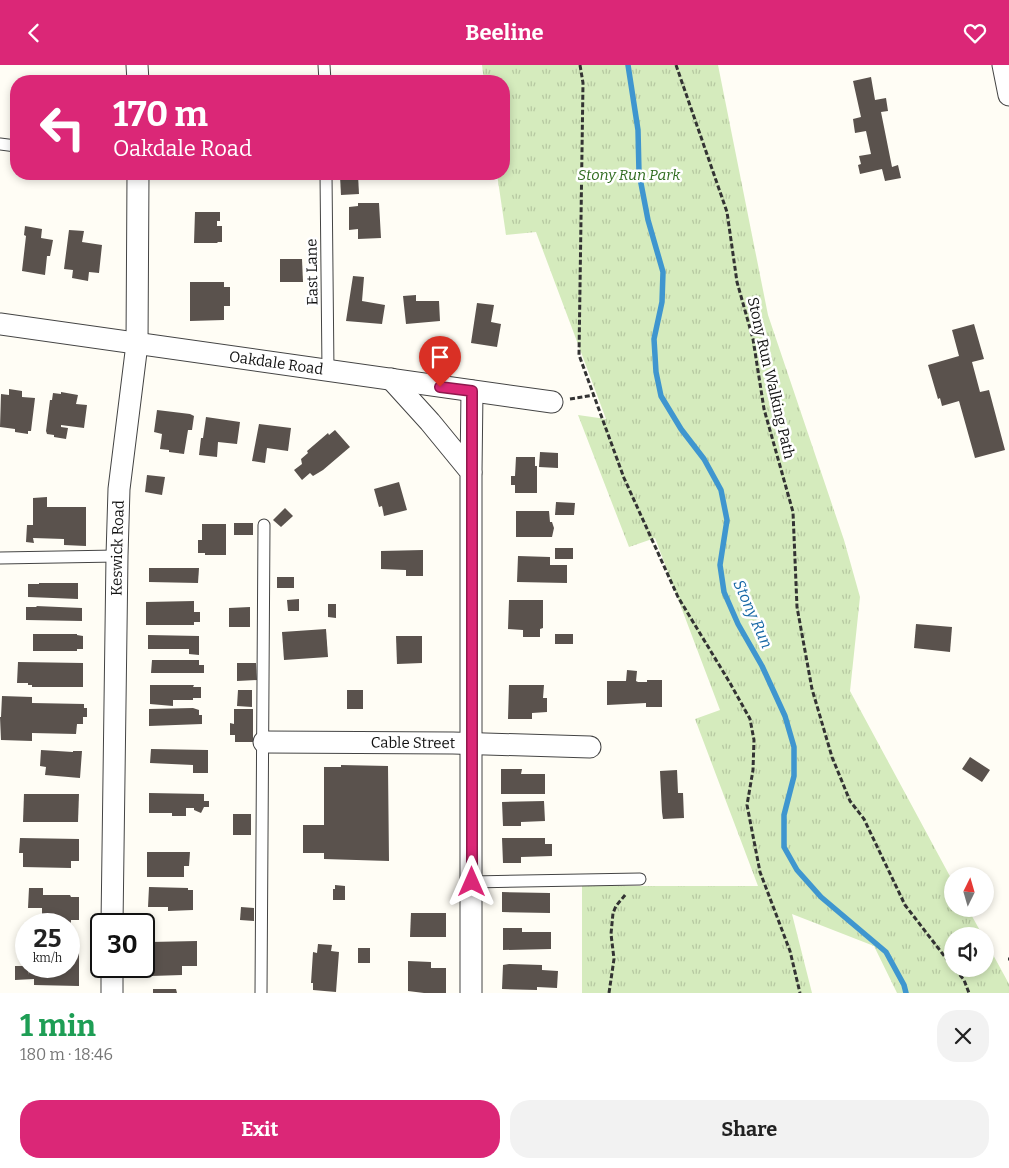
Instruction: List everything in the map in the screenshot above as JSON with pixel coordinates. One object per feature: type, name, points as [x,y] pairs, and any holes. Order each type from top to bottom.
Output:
[{"type":"street","points":[[1003,65],[1009,95]]},
{"type":"street","name":"Keswick Road","points":[[112,913],[116,556],[119,489],[137,344],[138,180]]},
{"type":"street","name":"Oakdale Road","points":[[0,324],[552,402]]},
{"type":"street","points":[[391,379],[430,422],[471,472]]},
{"type":"street","points":[[471,993],[472,391]]},
{"type":"street","name":"Cable Street","points":[[264,742],[590,747]]},
{"type":"street","points":[[112,978],[112,993]]},
{"type":"lane","name":"East Lane","points":[[326,180],[328,371]]},
{"type":"lane","points":[[261,993],[264,525]]},
{"type":"lane","points":[[0,558],[116,556]]},
{"type":"lane","points":[[472,882],[640,879]]},
{"type":"path","points":[[580,65],[583,83],[579,355],[624,478],[678,597],[750,719],[754,740],[754,755],[747,805],[760,872],[790,951],[800,993]]},
{"type":"path","name":"Stony Run Walking Path","points":[[676,65],[727,212],[737,282],[753,339],[764,409],[793,512],[797,607],[812,689],[830,748],[850,801],[864,819],[906,905],[944,955]]},
{"type":"path","points":[[609,993],[614,959],[611,933],[613,913],[622,897],[640,879]]},
{"type":"path","points":[[962,977],[969,993]]},
{"type":"green space","name":"Stony Run Park","points":[[482,65],[718,65],[768,315],[844,540],[860,597],[850,691],[945,867],[944,917],[972,917],[978,927],[944,927],[944,977],[994,977],[994,956],[1009,984],[1009,993],[897,993],[874,946],[792,914],[812,993],[582,993],[582,886],[758,886],[695,719],[720,710],[655,538],[629,547],[578,415],[606,419],[536,232],[506,235],[498,180],[510,180],[510,75],[483,75]]},
{"type":"building","points":[[871,77],[875,100],[886,98],[888,111],[881,112],[892,167],[898,165],[901,178],[885,181],[882,169],[860,174],[858,165],[861,164],[859,156],[871,154],[866,131],[855,133],[853,119],[861,117],[853,81]]},
{"type":"building","points":[[340,180],[358,180],[359,194],[341,195]]},
{"type":"building","points":[[358,203],[379,203],[381,238],[358,239],[358,229],[349,230],[349,207],[358,206]]},
{"type":"building","points":[[195,212],[220,212],[220,221],[217,221],[217,226],[222,226],[222,242],[194,243]]},
{"type":"building","points":[[25,226],[42,229],[41,238],[53,240],[50,256],[47,256],[45,275],[22,271],[26,236],[24,235]]},
{"type":"building","points":[[69,230],[84,231],[82,242],[102,245],[99,273],[89,272],[88,281],[72,278],[73,270],[64,269]]},
{"type":"building","points":[[280,259],[302,259],[303,282],[280,282]]},
{"type":"building","points":[[353,276],[364,277],[362,301],[385,305],[382,324],[346,321]]},
{"type":"building","points":[[190,282],[224,282],[224,287],[230,287],[230,306],[224,306],[224,320],[190,321]]},
{"type":"building","points":[[416,295],[416,301],[439,301],[440,321],[406,324],[403,296]]},
{"type":"building","points":[[477,303],[494,305],[491,322],[501,324],[497,347],[471,343]]},
{"type":"building","points":[[974,324],[984,359],[972,362],[980,392],[989,390],[1005,450],[975,458],[959,401],[942,406],[940,398],[938,399],[928,365],[959,356],[952,330]]},
{"type":"building","points":[[9,389],[22,391],[22,397],[35,398],[31,431],[28,431],[28,434],[15,432],[15,429],[0,427],[1,394],[9,395]]},
{"type":"building","points":[[61,392],[78,395],[76,404],[87,405],[84,428],[61,425],[61,427],[68,428],[66,439],[54,437],[54,435],[47,434],[46,431],[50,400],[52,400],[53,393],[61,394]]},
{"type":"building","points":[[157,410],[194,416],[192,430],[188,430],[184,454],[160,449],[162,434],[154,432]]},
{"type":"building","points":[[206,417],[240,422],[237,444],[218,442],[217,457],[199,455]]},
{"type":"building","points":[[259,424],[291,428],[288,451],[267,448],[265,463],[252,461]]},
{"type":"building","points":[[335,430],[350,447],[323,470],[313,476],[310,473],[302,480],[294,470],[302,464],[301,459],[308,453],[307,451],[328,433],[329,435]]},
{"type":"building","points":[[540,452],[558,453],[558,468],[539,467]]},
{"type":"building","points":[[516,457],[535,457],[537,493],[515,493],[515,485],[511,485],[511,476],[515,476]]},
{"type":"building","points":[[147,475],[165,477],[162,495],[145,492]]},
{"type":"building","points":[[399,482],[407,510],[384,516],[382,506],[379,507],[374,489]]},
{"type":"building","points":[[47,497],[47,507],[86,507],[86,546],[64,545],[64,539],[33,538],[34,543],[26,542],[27,525],[33,525],[33,498]]},
{"type":"building","points":[[556,502],[575,503],[574,515],[555,515]]},
{"type":"building","points":[[285,508],[293,516],[281,527],[273,520]]},
{"type":"building","points":[[516,511],[549,511],[550,522],[552,522],[554,528],[552,537],[516,537]]},
{"type":"building","points":[[234,523],[253,523],[253,535],[234,535]]},
{"type":"building","points":[[202,524],[226,524],[226,555],[198,553],[198,540],[202,540]]},
{"type":"building","points":[[555,548],[573,548],[573,559],[555,559]]},
{"type":"building","points":[[423,550],[423,576],[406,576],[406,570],[381,569],[381,551]]},
{"type":"building","points":[[518,556],[550,557],[550,565],[567,565],[567,583],[517,582]]},
{"type":"building","points":[[149,568],[199,568],[198,583],[149,582]]},
{"type":"building","points":[[277,577],[294,577],[294,588],[277,588]]},
{"type":"building","points":[[78,583],[78,599],[28,597],[28,584]]},
{"type":"building","points":[[299,599],[299,611],[288,611],[287,600]]},
{"type":"building","points":[[509,600],[543,600],[543,628],[540,629],[540,637],[523,637],[523,630],[508,629]]},
{"type":"building","points":[[194,601],[194,612],[200,612],[200,622],[194,622],[194,625],[146,625],[146,602]]},
{"type":"building","points":[[328,604],[336,604],[336,618],[328,617]]},
{"type":"building","points":[[26,607],[82,608],[82,621],[26,620]]},
{"type":"building","points":[[250,607],[250,627],[229,627],[229,608]]},
{"type":"building","points":[[916,624],[952,627],[950,652],[914,648]]},
{"type":"building","points":[[326,629],[328,657],[284,660],[282,632]]},
{"type":"building","points":[[33,634],[77,634],[83,636],[83,649],[77,649],[77,651],[33,651]]},
{"type":"building","points":[[555,634],[573,634],[573,644],[555,644]]},
{"type":"building","points":[[148,635],[199,636],[199,655],[189,654],[189,649],[148,649]]},
{"type":"building","points":[[396,636],[422,636],[422,663],[397,664]]},
{"type":"building","points":[[152,660],[199,660],[199,665],[204,665],[204,673],[151,673]]},
{"type":"building","points":[[18,662],[83,663],[83,687],[32,687],[28,683],[17,683]]},
{"type":"building","points":[[237,663],[256,663],[257,680],[237,681]]},
{"type":"building","points":[[627,670],[637,671],[636,681],[638,682],[662,680],[662,707],[646,707],[646,703],[607,705],[607,681],[626,681]]},
{"type":"building","points":[[150,685],[194,685],[193,687],[201,687],[201,698],[173,700],[173,706],[150,704]]},
{"type":"building","points":[[509,685],[544,685],[543,698],[547,698],[547,712],[532,713],[532,719],[508,719]]},
{"type":"building","points":[[238,690],[252,690],[252,707],[237,706]]},
{"type":"building","points":[[347,690],[363,690],[363,709],[347,709]]},
{"type":"building","points":[[2,696],[32,697],[32,703],[84,704],[84,708],[87,708],[87,717],[83,717],[83,724],[77,724],[76,734],[32,733],[32,741],[1,740],[0,717]]},
{"type":"building","points":[[193,708],[199,710],[199,715],[202,715],[202,724],[149,726],[149,709]]},
{"type":"building","points":[[234,709],[253,709],[253,742],[235,742],[235,735],[230,735],[230,723],[234,724]]},
{"type":"building","points":[[151,749],[208,750],[208,773],[193,773],[193,765],[150,763]]},
{"type":"building","points":[[41,750],[82,751],[80,778],[45,775],[46,767],[40,766]]},
{"type":"building","points":[[970,757],[990,770],[982,782],[962,769]]},
{"type":"building","points":[[341,765],[388,766],[389,861],[324,859],[324,853],[303,853],[303,825],[324,825],[324,767],[341,767]]},
{"type":"building","points":[[501,769],[522,769],[521,774],[545,774],[545,794],[501,794]]},
{"type":"building","points":[[677,770],[678,793],[683,793],[684,818],[663,819],[660,771]]},
{"type":"building","points":[[149,793],[204,794],[204,801],[209,801],[209,807],[204,807],[201,813],[194,810],[194,808],[186,808],[186,816],[172,816],[172,813],[149,813]]},
{"type":"building","points":[[24,794],[79,794],[78,822],[23,822]]},
{"type":"building","points":[[544,801],[545,821],[521,822],[521,826],[503,826],[502,802]]},
{"type":"building","points":[[233,814],[251,814],[251,835],[233,835]]},
{"type":"building","points":[[20,838],[79,839],[79,861],[71,861],[71,868],[23,867],[23,853],[19,853]]},
{"type":"building","points":[[502,838],[545,838],[545,844],[552,844],[552,856],[521,857],[521,863],[503,863]]},
{"type":"building","points":[[147,852],[190,852],[189,866],[184,866],[184,877],[147,877]]},
{"type":"building","points":[[335,885],[345,886],[345,900],[333,900]]},
{"type":"building","points":[[149,887],[188,888],[188,890],[193,890],[193,910],[168,911],[168,907],[148,907]]},
{"type":"building","points":[[29,888],[43,888],[43,895],[79,897],[79,913],[42,913],[42,908],[28,908]]},
{"type":"building","points":[[502,892],[550,893],[550,913],[502,912]]},
{"type":"building","points":[[241,907],[254,908],[254,921],[240,920]]},
{"type":"building","points":[[411,913],[446,913],[446,937],[410,937]]},
{"type":"building","points":[[503,928],[522,928],[522,932],[551,932],[551,949],[503,950]]},
{"type":"building","points":[[197,941],[197,966],[182,966],[182,975],[155,976],[155,942]]},
{"type":"building","points":[[318,944],[332,945],[331,951],[339,952],[336,992],[313,990],[313,983],[311,983],[313,952],[317,953]]},
{"type":"building","points":[[358,948],[370,948],[370,963],[358,963]]},
{"type":"building","points":[[408,961],[431,962],[431,968],[446,968],[446,993],[408,991]]},
{"type":"building","points":[[503,965],[542,965],[542,970],[558,971],[557,988],[537,987],[537,990],[502,989]]},
{"type":"building","points":[[15,978],[79,978],[79,986],[34,985],[34,979],[15,980]]},
{"type":"building","points":[[153,989],[176,989],[177,993],[153,993]]},
{"type":"waterway","name":"Stony Run","points":[[628,65],[638,130],[639,173],[648,220],[663,272],[662,302],[654,339],[656,372],[661,396],[681,429],[704,459],[721,490],[727,520],[720,565],[724,592],[738,624],[762,666],[785,716],[794,747],[794,776],[784,815],[784,847],[797,870],[821,897],[886,952],[904,985],[906,993]]},
{"type":"route","points":[[440,387],[472,391],[472,882]]}]
